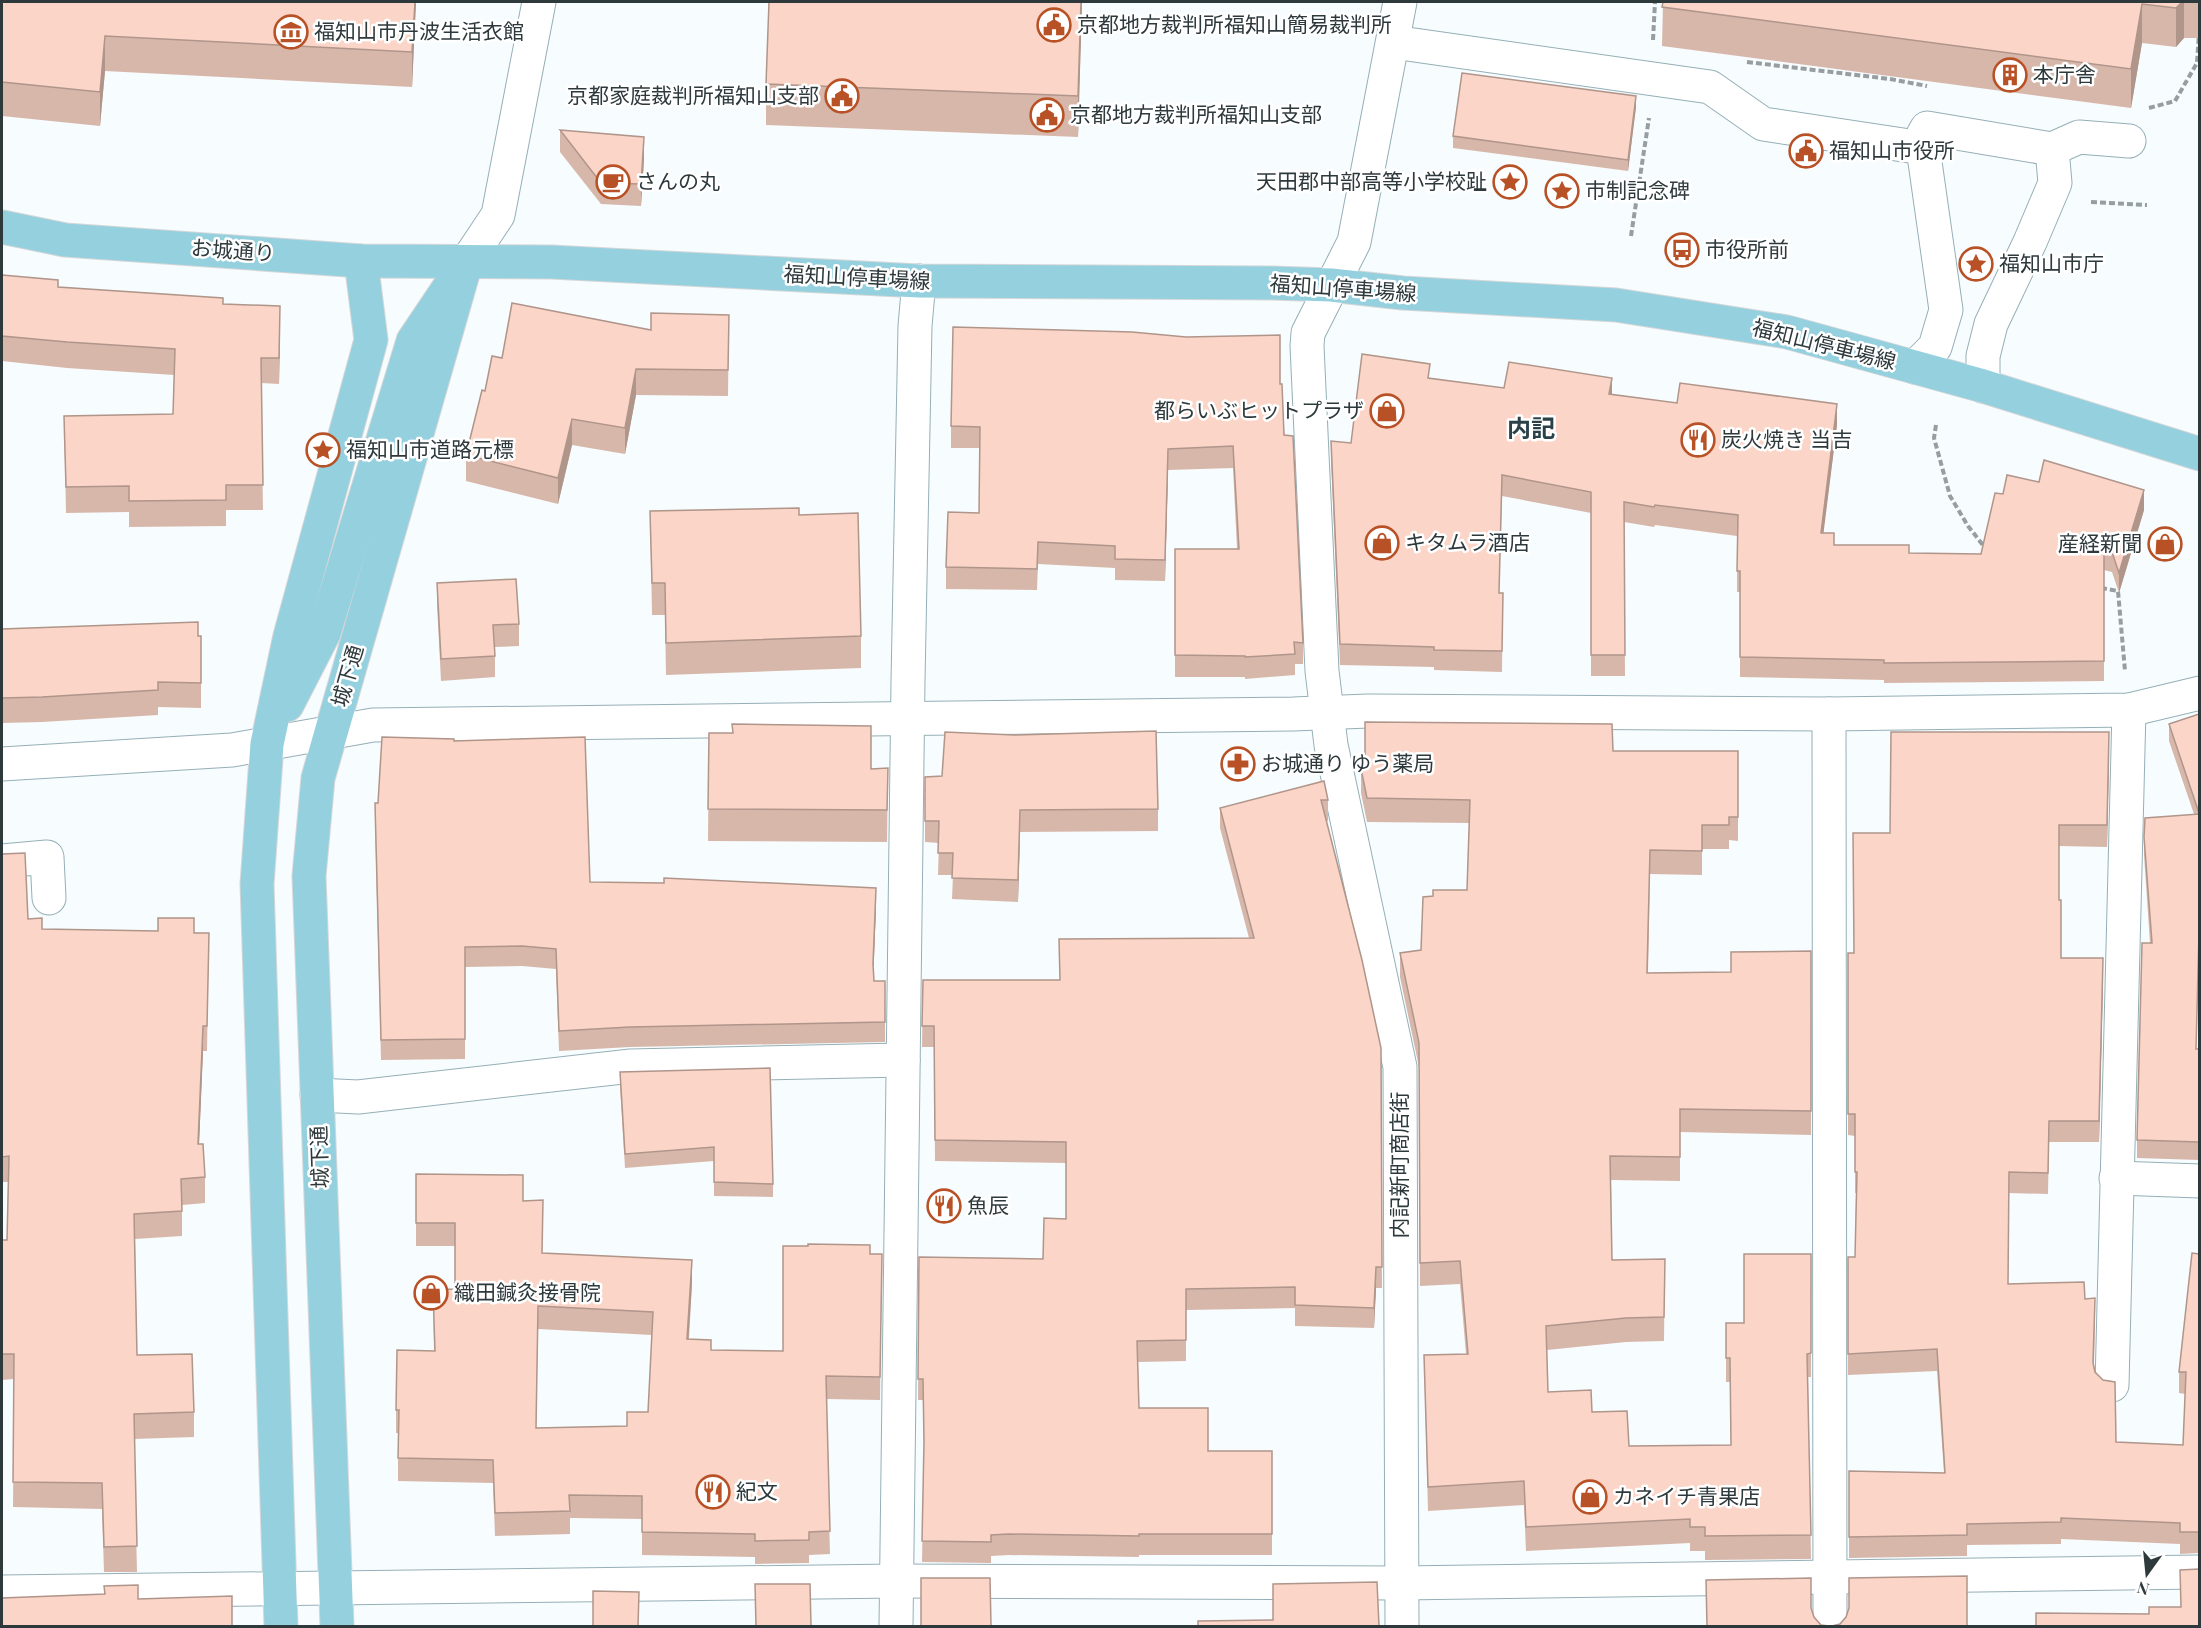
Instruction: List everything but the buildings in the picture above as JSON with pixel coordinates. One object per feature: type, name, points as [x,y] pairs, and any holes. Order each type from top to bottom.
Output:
[{"type":"main road","name":"お城通り","points":[[2,227],[65,240],[361,261],[466,263]]},
{"type":"main road","name":"城下通","points":[[281,1626],[257,884],[267,744],[290,636],[370,339],[361,261]]},
{"type":"main road","name":"福知山停車場線","points":[[466,263],[551,262],[919,281],[1331,285],[1403,292],[1616,304],[1787,332],[1983,386],[2199,454]]},
{"type":"main road","name":"城下通","points":[[337,1626],[309,876],[318,778],[466,263]]},
{"type":"main road","name":"城下通","points":[[267,744],[324,633],[413,341],[466,263]]},
{"type":"street","points":[[466,263],[498,215],[539,2]]},
{"type":"street","name":"内記新町商店街","points":[[1400,2],[1354,242],[1308,333],[1307,345],[1322,671],[1331,745],[1400,1068],[1402,1626]]},
{"type":"street","points":[[1393,42],[1710,87],[1763,124],[1923,148]]},
{"type":"street","points":[[1915,367],[1935,347],[1946,310],[1923,148],[1923,135],[1927,128],[2052,149],[2079,137],[2129,141]]},
{"type":"street","points":[[1983,386],[1983,356],[1991,324],[2055,183],[2052,149]]},
{"type":"street","points":[[896,1626],[908,718],[915,326],[919,281]]},
{"type":"street","points":[[2,764],[232,750],[373,725],[1328,712],[1829,714],[2129,710],[2199,693]]},
{"type":"street","points":[[2112,1385],[2129,710]]},
{"type":"street","points":[[1829,714],[1830,1626]]},
{"type":"street","points":[[2,861],[47,857],[49,898]]},
{"type":"street","points":[[317,1095],[358,1097],[631,1066],[903,1060]]},
{"type":"street","points":[[2116,1178],[2199,1180]]},
{"type":"street","points":[[2,1592],[896,1581],[1401,1583],[2199,1572]]},
{"type":"path","points":[[1653,41],[1654,2]]},
{"type":"path","points":[[2143,110],[2175,101],[2198,63],[2199,32]]},
{"type":"path","points":[[1735,61],[1890,79],[1935,88]]},
{"type":"path","points":[[1631,236],[1650,108]]},
{"type":"path","points":[[1936,425],[1934,438],[1950,496],[1968,526],[1988,552]]},
{"type":"path","points":[[2096,587],[2118,591],[2129,710]]},
{"type":"place","name":"京都地方裁判所福知山簡易裁判所","points":[[1054,25]]},
{"type":"place","name":"福知山市丹波生活衣館","points":[[291,32]]},
{"type":"place","name":"本庁舎","points":[[2010,75]]},
{"type":"place","name":"京都家庭裁判所福知山支部","points":[[842,96]]},
{"type":"place","name":"京都地方裁判所福知山支部","points":[[1047,115]]},
{"type":"place","name":"福知山市役所","points":[[1806,151]]},
{"type":"place","name":"さんの丸","points":[[613,182]]},
{"type":"place","name":"天田郡中部高等小学校趾","points":[[1510,182]]},
{"type":"place","name":"市制記念碑","points":[[1562,191]]},
{"type":"place","name":"市役所前","points":[[1682,250]]},
{"type":"place","name":"福知山市庁","points":[[1976,264]]},
{"type":"place","name":"都らいぶヒットプラザ","points":[[1387,411]]},
{"type":"place","name":"炭火焼き 当吉","points":[[1698,440]]},
{"type":"place","name":"福知山市道路元標","points":[[323,450]]},
{"type":"place","name":"キタムラ酒店","points":[[1382,543]]},
{"type":"place","name":"産経新聞","points":[[2165,544]]},
{"type":"place","name":"お城通り ゆう薬局","points":[[1238,764]]},
{"type":"place","name":"魚辰","points":[[944,1206]]},
{"type":"place","name":"織田鍼灸接骨院","points":[[431,1293]]},
{"type":"place","name":"紀文","points":[[713,1492]]},
{"type":"place","name":"カネイチ青果店","points":[[1590,1497]]},
{"type":"district","name":"内記","points":[[1531,429]]}]
